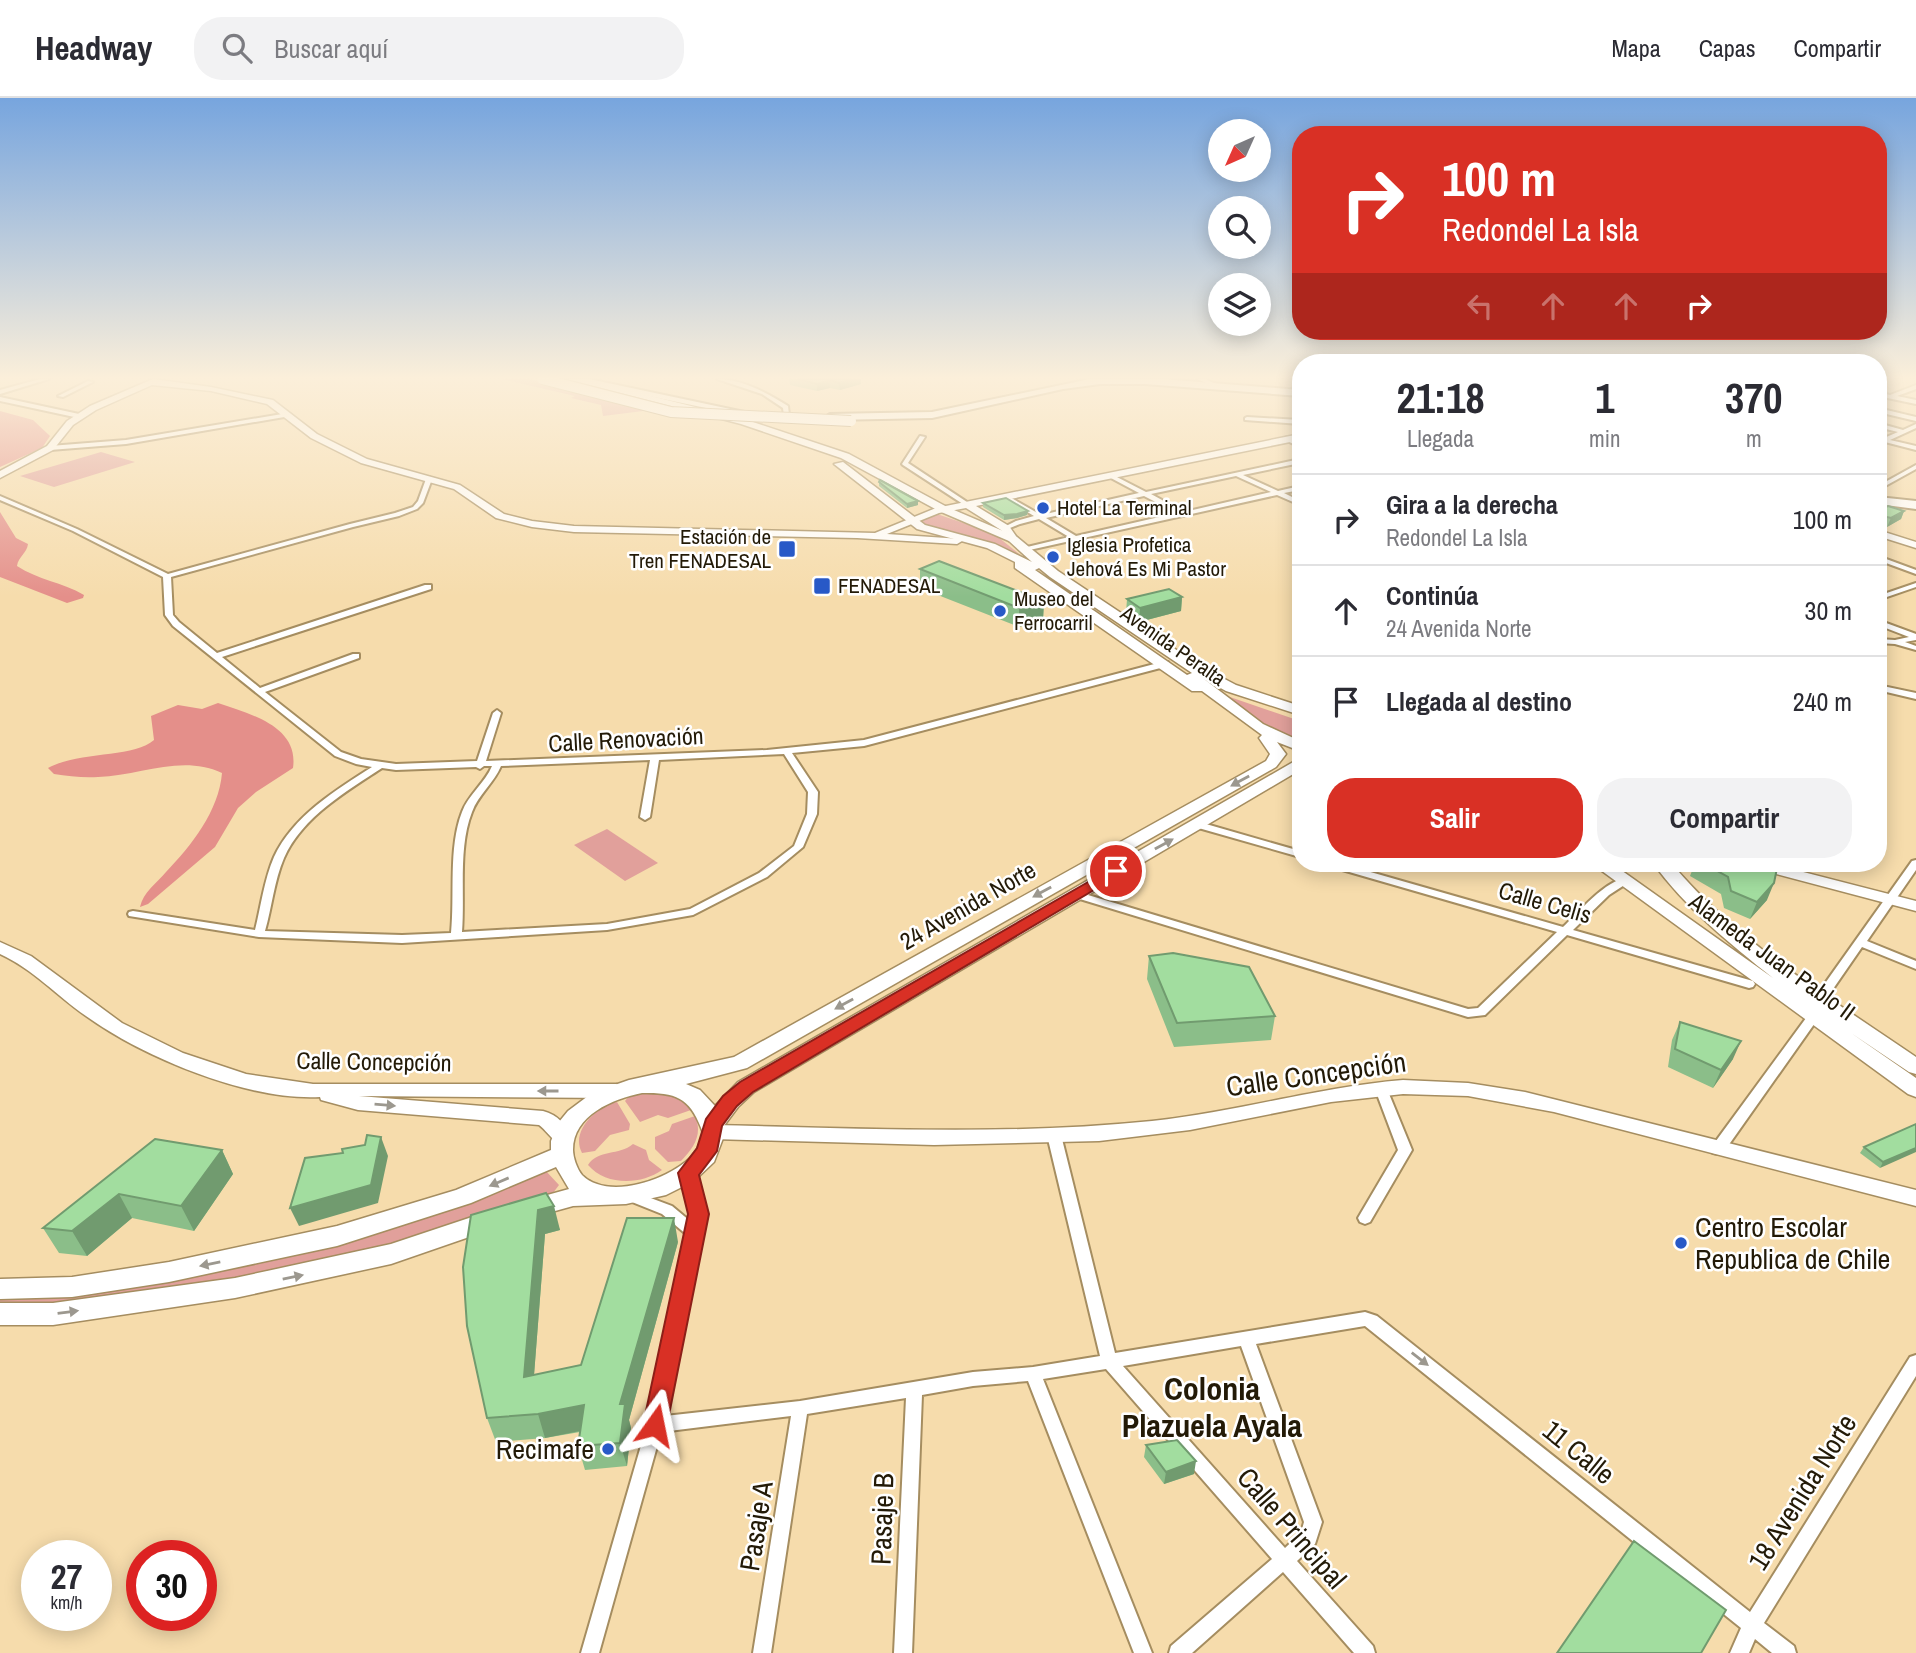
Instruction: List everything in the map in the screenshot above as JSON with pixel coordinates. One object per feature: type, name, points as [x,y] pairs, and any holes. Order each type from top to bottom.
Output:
[{"type":"highway","points":[[1887,503],[1916,506]]},
{"type":"main road","points":[[813,452],[859,477],[908,521],[927,530],[1003,551],[1044,573]]},
{"type":"main road","points":[[816,452],[851,465],[940,510],[996,534],[1044,573],[1258,727],[1292,743]]},
{"type":"main road","points":[[831,452],[940,510]]},
{"type":"main road","name":"Avenida Peralta","points":[[940,510],[1013,539],[1054,574],[1197,670],[1237,691],[1292,708]]},
{"type":"main road","name":"Avenida Peralta","points":[[908,521],[918,531],[1009,558],[1168,663],[1267,738],[1292,749]]},
{"type":"main road","points":[[1168,663],[1232,694],[1292,713]]},
{"type":"main road","name":"24 Avenida Norte","points":[[652,1085],[740,1063],[1259,771],[1271,764],[1278,754],[1267,738]]},
{"type":"main road","name":"24 Avenida Norte","points":[[713,1128],[730,1101],[746,1087],[1292,769]]},
{"type":"main road","points":[[1621,872],[1916,1080]]},
{"type":"main road","name":"Alameda Juan Pablo II","points":[[1621,872],[1817,1008],[1916,1067]]},
{"type":"main road","name":"Alameda Juan Pablo II","points":[[1671,872],[1722,926],[1916,1089]]},
{"type":"main road","points":[[0,1289],[72,1287],[169,1272],[337,1236],[463,1197],[562,1147],[572,1122],[586,1107],[617,1091],[652,1085],[673,1088],[690,1095],[703,1105],[713,1128],[707,1151],[688,1173],[661,1189],[573,1197],[457,1229],[391,1254],[304,1274],[158,1301],[53,1314],[0,1314]]},
{"type":"main road","points":[[562,1147],[575,1180],[617,1195]]},
{"type":"street","points":[[0,475],[43,452]]},
{"type":"street","points":[[345,452],[364,461],[464,490],[500,516],[544,526],[857,535],[957,541]]},
{"type":"street","points":[[913,452],[905,464],[968,505]]},
{"type":"street","points":[[857,535],[892,530],[908,521],[940,510],[1227,452]]},
{"type":"street","points":[[1005,528],[1040,517],[1292,463]]},
{"type":"street","points":[[1887,483],[1916,467]]},
{"type":"street","points":[[1236,474],[1292,500]]},
{"type":"street","points":[[1111,476],[1183,514]]},
{"type":"street","points":[[0,498],[75,530],[167,576],[352,524],[397,515],[415,508],[421,502],[429,479]]},
{"type":"street","points":[[1025,549],[1292,490]]},
{"type":"street","points":[[1006,497],[1075,538]]},
{"type":"street","name":"Avenida Peralta","points":[[968,505],[1005,528],[1013,539]]},
{"type":"street","points":[[1887,536],[1916,545]]},
{"type":"street","points":[[1887,561],[1916,572]]},
{"type":"street","name":"Calle Renovación","points":[[167,576],[169,615],[215,656],[338,754],[379,766],[480,766],[787,752],[885,738],[1168,663]]},
{"type":"street","points":[[1887,595],[1916,585]]},
{"type":"street","points":[[215,656],[428,587]]},
{"type":"street","points":[[1887,626],[1916,638]]},
{"type":"street","points":[[1895,642],[1916,638]]},
{"type":"street","points":[[1887,642],[1916,648]]},
{"type":"street","points":[[258,691],[356,656]]},
{"type":"street","points":[[1887,690],[1916,696]]},
{"type":"street","points":[[480,766],[497,713]]},
{"type":"street","points":[[133,914],[259,934],[402,939],[607,927],[693,912],[763,875],[798,847],[812,814],[813,792],[787,752]]},
{"type":"street","points":[[645,817],[655,757]]},
{"type":"street","points":[[456,937],[461,885],[461,834],[468,808],[493,778],[497,765]]},
{"type":"street","points":[[259,934],[279,857],[286,844],[339,793],[379,766]]},
{"type":"street","points":[[1199,825],[1292,852]]},
{"type":"street","points":[[1718,1149],[1916,863]]},
{"type":"street","name":"Calle Celis","points":[[1360,872],[1749,984]]},
{"type":"street","points":[[1074,894],[1468,1013],[1481,1012],[1566,932],[1605,893],[1621,872]]},
{"type":"street","points":[[1791,872],[1893,895],[1916,896]]},
{"type":"street","points":[[1816,872],[1893,895],[1916,906]]},
{"type":"street","points":[[1860,942],[1916,965]]},
{"type":"street","name":"Calle Concepción","points":[[0,947],[51,978],[91,1012],[151,1048],[222,1072],[319,1092],[342,1089],[617,1091]]},
{"type":"street","name":"Calle Concepción","points":[[713,1128],[991,1138],[1054,1135],[1156,1128],[1381,1089],[1441,1087],[1553,1105],[1916,1198]]},
{"type":"street","points":[[1365,1218],[1405,1150],[1381,1089]]},
{"type":"street","points":[[319,1092],[358,1103],[543,1118],[555,1126],[562,1147]]},
{"type":"street","name":"Calle Principal","points":[[1054,1135],[1109,1361],[1366,1653]]},
{"type":"street","points":[[590,1653],[655,1425],[695,1233],[698,1214],[688,1173]]},
{"type":"street","points":[[617,1195],[667,1210],[695,1233]]},
{"type":"street","name":"11 Calle","points":[[1247,1340],[1365,1319],[1372,1321],[1787,1653]]},
{"type":"street","points":[[655,1425],[800,1408],[914,1388],[1033,1374],[1247,1340],[1313,1522],[1309,1538],[1178,1653]]},
{"type":"street","name":"18 Avenida Norte","points":[[1739,1653],[1752,1625],[1916,1362]]},
{"type":"street","points":[[1033,1374],[1143,1653]]},
{"type":"street","name":"Pasaje B","points":[[903,1653],[914,1388]]},
{"type":"street","name":"Pasaje A","points":[[762,1653],[800,1408]]},
{"type":"shaded area","points":[[0,452],[34,452],[0,467]]},
{"type":"shaded area","points":[[101,452],[135,462],[54,487],[20,476]]},
{"type":"shaded area","points":[[0,512],[16,538],[28,544],[17,566],[76,591],[84,595],[83,598],[67,603],[0,577]]},
{"type":"shaded area","points":[[937,514],[993,533],[1028,561],[1001,549],[919,522],[921,517]]},
{"type":"shaded area","points":[[1224,695],[1292,718],[1292,737],[1262,725]]},
{"type":"shaded area","points":[[218,703],[257,717],[280,732],[293,754],[293,768],[256,792],[238,808],[215,847],[148,904],[140,907],[147,892],[185,851],[210,814],[216,801],[222,773],[191,765],[114,776],[87,777],[54,774],[48,768],[75,759],[145,746],[154,740],[151,716],[178,705],[202,709]]},
{"type":"shaded area","points":[[607,829],[658,863],[625,881],[574,845]]},
{"type":"shaded area","points":[[642,1093],[669,1096],[681,1101],[691,1110],[668,1118],[658,1115],[640,1122],[625,1101],[629,1096]]},
{"type":"shaded area","points":[[617,1102],[630,1124],[629,1130],[610,1135],[595,1151],[582,1153],[579,1145],[583,1128],[594,1114]]},
{"type":"shaded area","points":[[695,1116],[698,1135],[693,1146],[681,1161],[668,1162],[655,1149],[655,1137],[669,1131],[672,1124]]},
{"type":"shaded area","points":[[633,1144],[646,1150],[649,1160],[662,1170],[634,1181],[624,1181],[604,1177],[588,1165],[603,1154]]},
{"type":"shaded area","points":[[545,1170],[559,1185],[553,1193],[406,1241],[168,1293],[0,1307],[0,1299],[44,1297],[272,1259],[377,1234],[473,1200]]},
{"type":"building","points":[[880,480],[918,501],[907,504],[879,482]]},
{"type":"building","points":[[1006,498],[1028,511],[1004,515],[983,503]]},
{"type":"building","points":[[1887,507],[1904,511],[1891,518],[1887,517]]},
{"type":"building","points":[[939,561],[1044,601],[1019,608],[920,569]]},
{"type":"building","points":[[1169,589],[1182,597],[1140,608],[1127,599]]},
{"type":"building","points":[[1719,872],[1776,872],[1774,883],[1757,902],[1731,891],[1728,877]]},
{"type":"building","points":[[1173,953],[1249,967],[1275,1016],[1177,1023],[1149,956]]},
{"type":"building","points":[[1680,1022],[1741,1041],[1721,1070],[1675,1049]]},
{"type":"building","points":[[1916,1124],[1916,1148],[1883,1162],[1864,1147]]},
{"type":"building","points":[[367,1135],[381,1137],[371,1185],[290,1208],[305,1158],[343,1153],[342,1149],[365,1145]]},
{"type":"building","points":[[155,1139],[222,1150],[181,1206],[119,1194],[72,1231],[43,1228]]},
{"type":"building","points":[[546,1193],[554,1206],[538,1210],[524,1377],[581,1365],[627,1218],[674,1218],[620,1404],[625,1404],[620,1443],[578,1446],[584,1405],[538,1414],[487,1418],[467,1326],[463,1267],[471,1215]]},
{"type":"building","points":[[1177,1440],[1196,1461],[1166,1472],[1146,1445]]},
{"type":"building","points":[[1634,1541],[1726,1610],[1701,1653],[1557,1653]]},
{"type":"place","name":"Hotel La Terminal","points":[[1043,508]]},
{"type":"place","name":"Estación de Tren FENADESAL","points":[[787,549]]},
{"type":"place","name":"Iglesia Profetica Jehová Es Mi Pastor","points":[[1053,557]]},
{"type":"place","name":"FENADESAL","points":[[822,586]]},
{"type":"place","name":"Museo del Ferrocarril","points":[[1000,611]]},
{"type":"place","name":"Centro Escolar Republica de Chile","points":[[1681,1243]]},
{"type":"place","name":"Recimafe","points":[[608,1449]]},
{"type":"district","name":"Colonia Plazuela Ayala","points":[[1212,1408]]},
{"type":"route","points":[[655,1425],[698,1214],[688,1173],[707,1151],[713,1125],[730,1101],[746,1087],[1116,871]]}]
